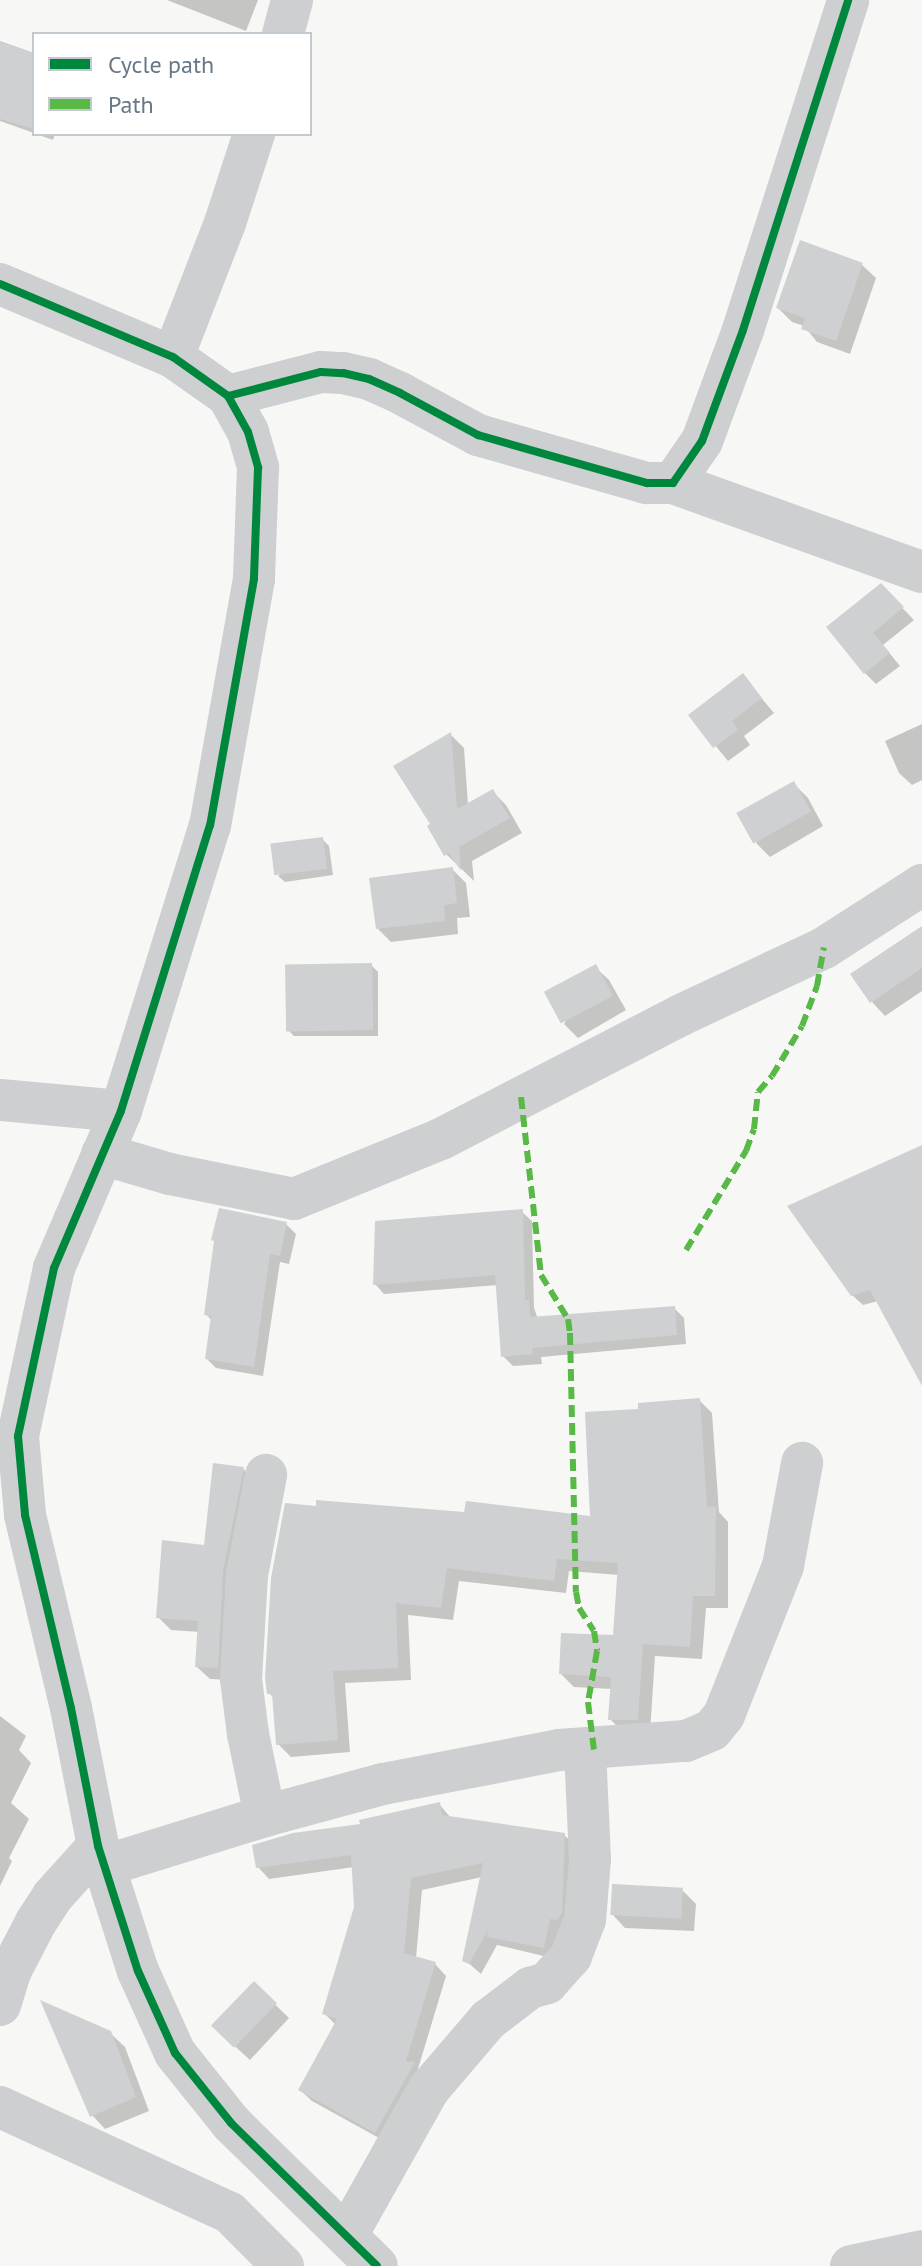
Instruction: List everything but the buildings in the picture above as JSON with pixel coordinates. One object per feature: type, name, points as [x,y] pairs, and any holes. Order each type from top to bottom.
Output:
[{"type":"street","points":[[284,32],[292,0]]},
{"type":"street","points":[[673,483],[702,441],[743,330],[848,0]]},
{"type":"street","points":[[173,357],[225,223],[253,136]]},
{"type":"street","points":[[0,284],[173,357],[228,396],[248,432],[258,468],[254,579],[210,825],[121,1111],[54,1268],[9,1442],[103,1856],[138,1971],[175,2053],[231,2123],[353,2253],[429,2089],[488,2020],[530,1988],[547,1983],[571,1956],[585,1920],[590,1859],[585,1750]]},
{"type":"street","points":[[228,396],[321,372],[343,373],[400,393],[478,435],[647,483],[673,483],[922,572]]},
{"type":"street","points":[[102,1154],[170,1174],[294,1199],[441,1139],[681,1015],[824,948],[922,885]]},
{"type":"street","points":[[0,1100],[121,1111]]},
{"type":"street","points":[[4,1982],[52,1897],[103,1856],[383,1784],[559,1750],[686,1741],[712,1730],[724,1715],[783,1566],[802,1463]]},
{"type":"street","points":[[265,1816],[248,1734],[241,1679],[247,1575],[266,1475]]},
{"type":"street","points":[[0,2107],[230,2213],[283,2266]]},
{"type":"street","points":[[851,2266],[922,2251]]},
{"type":"marked path","points":[[686,1250],[746,1151],[754,1129],[758,1092],[772,1076],[802,1026],[817,986],[824,948]]},
{"type":"marked path","points":[[521,1097],[541,1275],[568,1319],[570,1333],[576,1592],[579,1608],[594,1631],[597,1651],[588,1702],[594,1750]]},
{"type":"cycle path","points":[[228,396],[321,372],[343,373],[369,379],[400,393],[478,435],[647,483],[673,483],[702,441],[743,330],[848,0]]},
{"type":"cycle path","points":[[0,284],[173,357],[228,396],[248,432],[258,468],[254,579],[210,825],[121,1111],[54,1268],[18,1436],[25,1515],[71,1708],[98,1846],[138,1971],[175,2053],[231,2123],[377,2266]]}]
